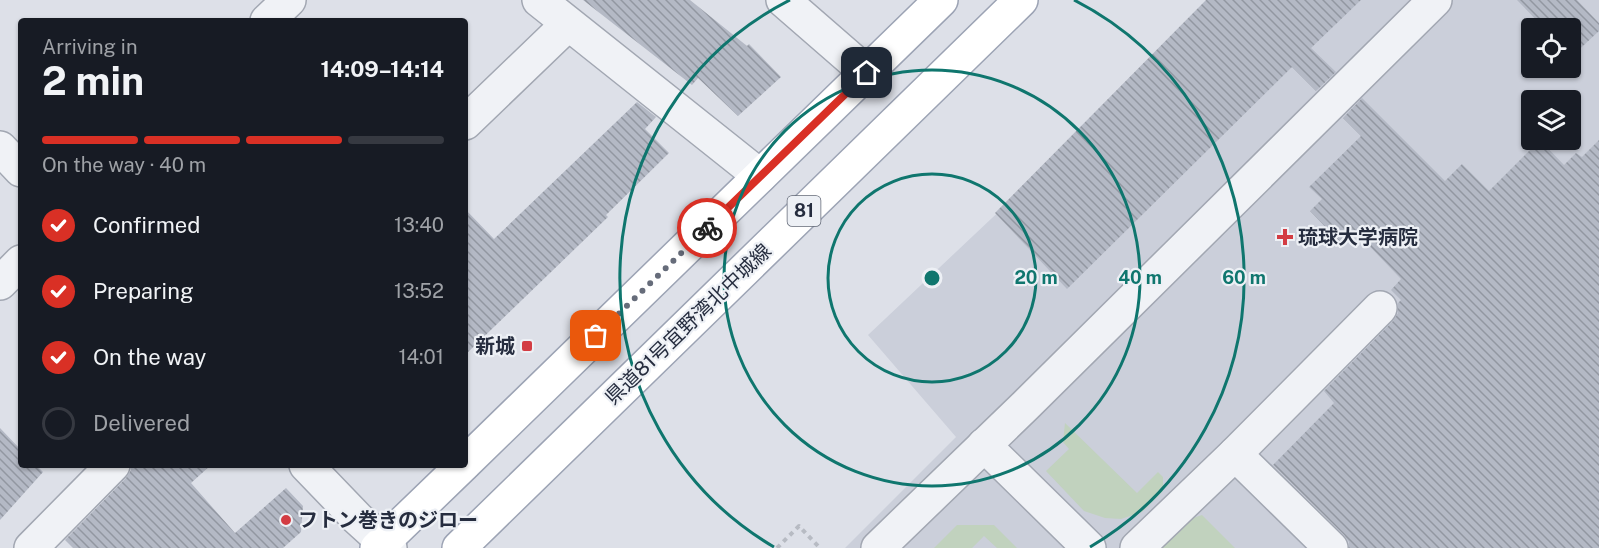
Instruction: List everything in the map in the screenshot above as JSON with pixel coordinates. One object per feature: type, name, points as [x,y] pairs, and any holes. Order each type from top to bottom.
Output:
[{"type":"main road","points":[[468,460],[940,0]]},
{"type":"main road","name":"県道81号宜野湾北中城線","points":[[459,548],[1021,0]]},
{"type":"main road","points":[[383,546],[460,468]]},
{"type":"street","points":[[270,18],[289,0]]},
{"type":"street","points":[[539,0],[760,176]]},
{"type":"street","points":[[783,0],[867,73]]},
{"type":"street","points":[[878,548],[1435,0]]},
{"type":"street","points":[[468,120],[568,24]]},
{"type":"street","points":[[0,148],[18,167]]},
{"type":"street","points":[[0,283],[18,265]]},
{"type":"street","points":[[1137,548],[1235,454],[1380,308]]},
{"type":"street","points":[[984,445],[1089,548]]},
{"type":"street","points":[[1235,454],[1331,548]]},
{"type":"street","points":[[31,548],[110,468]]},
{"type":"street","points":[[309,468],[383,546]]},
{"type":"path","points":[[777,548],[799,526],[820,548]]},
{"type":"shaded area","name":"琉球大学病院","points":[[1223,0],[1599,0],[1599,548],[845,548],[956,437],[868,335]]},
{"type":"green space","points":[[1065,423],[1137,493],[1158,472],[1163,477],[1163,491],[1142,512],[1121,519],[1105,518],[1084,511],[1046,471],[1069,449],[1063,442]]},
{"type":"green space","points":[[1202,515],[1235,548],[1162,548],[1193,518]]},
{"type":"green space","points":[[957,525],[994,525],[1017,548],[997,548],[984,536],[972,548],[934,548]]},
{"type":"building","points":[[583,0],[690,0],[747,46],[749,44],[781,77],[738,116],[698,78],[692,85]]},
{"type":"building","points":[[1206,0],[1361,0],[1311,48],[1336,72],[1316,91],[1292,67],[1067,289],[995,213]]},
{"type":"building","points":[[1517,0],[1577,0],[1599,23],[1599,31],[1581,48],[1581,18],[1534,18]]},
{"type":"building","points":[[1362,98],[1445,181],[1462,164],[1489,191],[1530,150],[1550,150],[1564,165],[1576,153],[1582,157],[1599,140],[1599,548],[1349,548],[1349,542],[1344,535],[1273,465],[1334,403],[1324,391],[1393,321],[1398,313],[1398,303],[1401,300],[1391,290],[1401,279],[1354,230],[1341,243],[1310,211],[1322,199],[1309,187],[1361,136],[1343,118]]},
{"type":"building","points":[[637,102],[656,117],[645,129],[669,153],[606,215],[608,217],[468,352],[468,212],[494,239]]},
{"type":"building","points":[[0,428],[18,447],[18,468],[39,468],[43,472],[0,520]]},
{"type":"building","points":[[131,468],[208,468],[191,483],[235,533],[286,488],[303,506],[301,532],[283,548],[73,548],[65,540],[126,478]]},
{"type":"way so far","points":[[596,336],[707,228]]},
{"type":"place","name":"琉球大学病院","points":[[1285,237]]},
{"type":"place","name":"新城","points":[[527,346]]},
{"type":"place","name":"フトン巻きのジロー","points":[[286,520]]},
{"type":"route","points":[[707,228],[867,73]]}]
